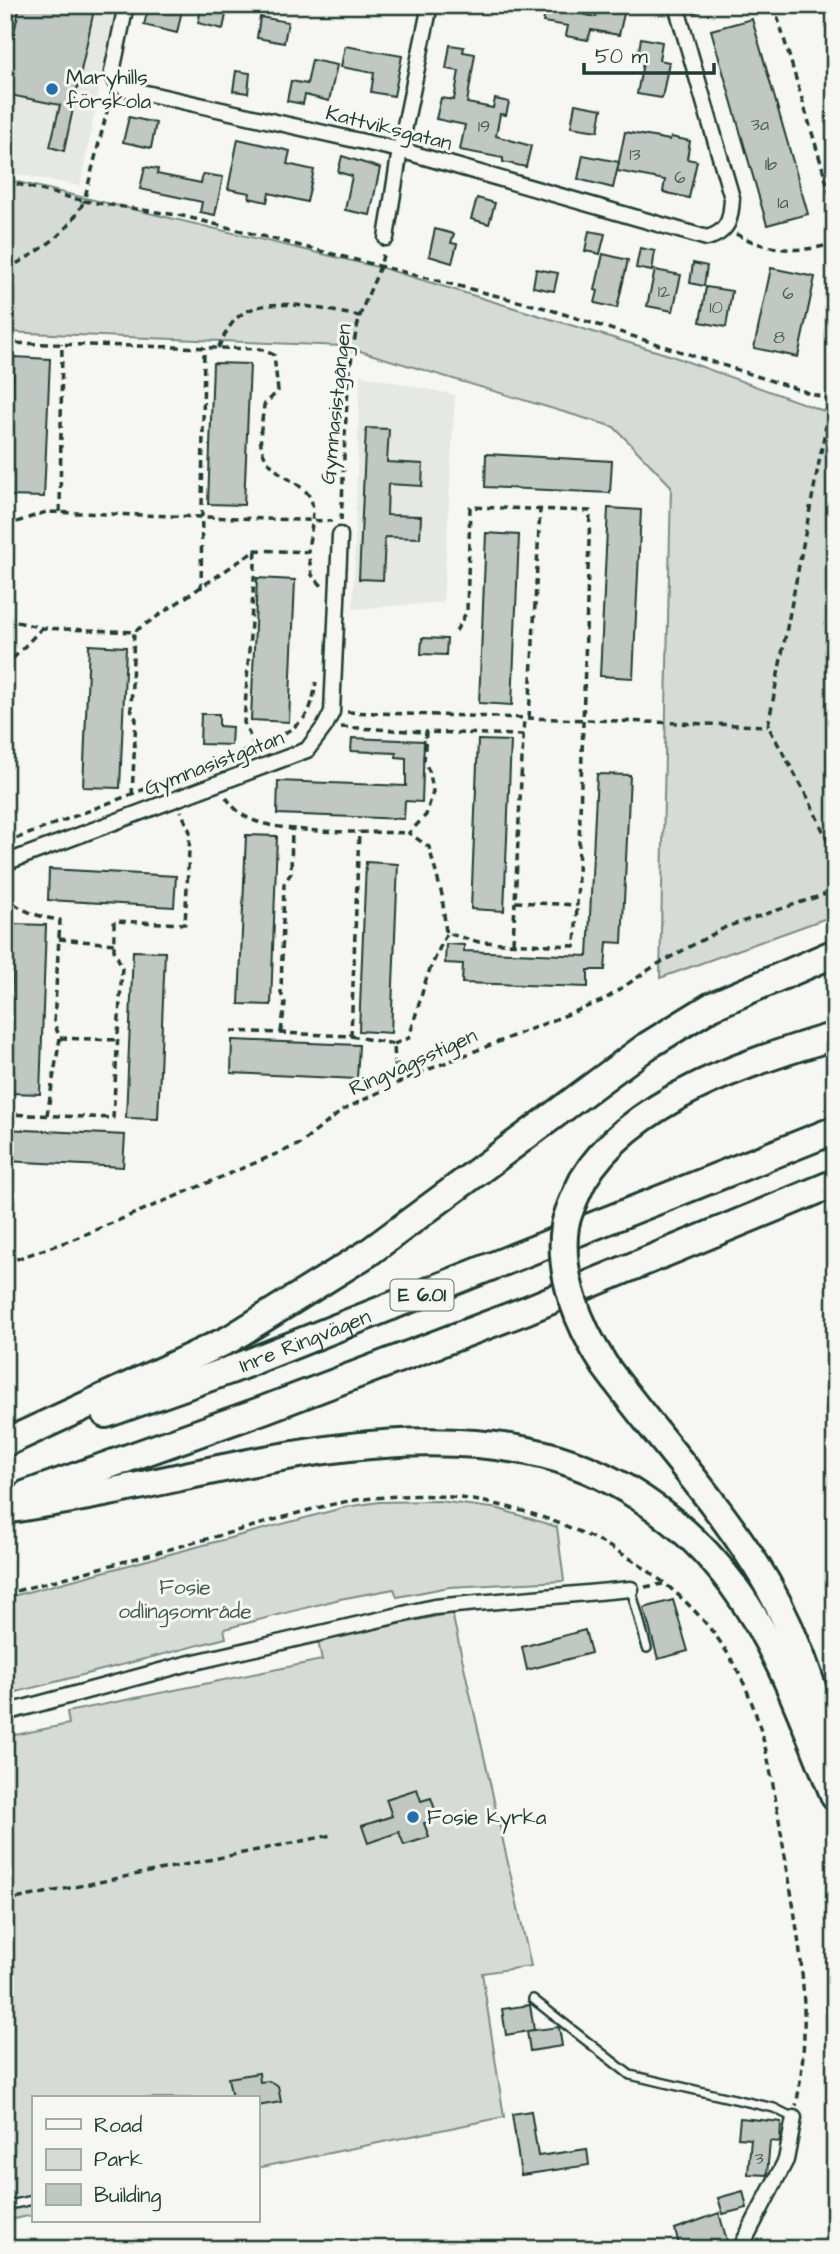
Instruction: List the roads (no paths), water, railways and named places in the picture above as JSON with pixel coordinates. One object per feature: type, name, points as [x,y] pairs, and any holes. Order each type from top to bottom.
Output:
[{"type":"highway","points":[[5,1443],[230,1339],[368,1253],[647,1046],[712,1006],[835,953]]},
{"type":"highway","points":[[835,1036],[725,1075],[649,1114],[595,1159],[583,1180],[565,1225],[566,1265],[579,1317],[604,1366],[734,1533],[779,1605],[815,1694],[835,1770]]},
{"type":"highway","name":"Inre Ringvägen","points":[[5,1450],[233,1369],[835,1130]]},
{"type":"highway","name":"E 6.01","points":[[5,1502],[264,1410],[527,1310],[835,1183]]},
{"type":"highway","points":[[5,1510],[241,1465],[338,1450],[414,1443],[478,1444],[530,1451],[589,1470],[650,1504],[679,1527],[706,1552],[732,1584],[767,1640],[835,1797]]},
{"type":"street","name":"Kattviksgatan","points":[[126,5],[112,72],[115,82],[128,89],[400,150],[707,238],[725,229],[731,218],[732,198],[678,10]]},
{"type":"street","points":[[386,238],[400,150],[430,5]]},
{"type":"street","name":"Gymnasistgatan","points":[[5,863],[306,750],[325,726],[332,712],[340,529]]},
{"type":"street","points":[[5,1713],[186,1664],[434,1607],[631,1589]]},
{"type":"street","points":[[740,2249],[786,2160],[794,2118]]},
{"type":"lane","points":[[631,1589],[647,1648]]},
{"type":"lane","points":[[533,1999],[630,2075],[774,2108],[794,2118]]},
{"type":"lane","points":[[5,2206],[32,2200]]},
{"type":"place","name":"Maryhills förskola","points":[[52,89]]},
{"type":"place","name":"Fosie kyrka","points":[[413,1817]]},
{"type":"park label","name":"Fosie odlingsområde","points":[[185,1599]]}]
